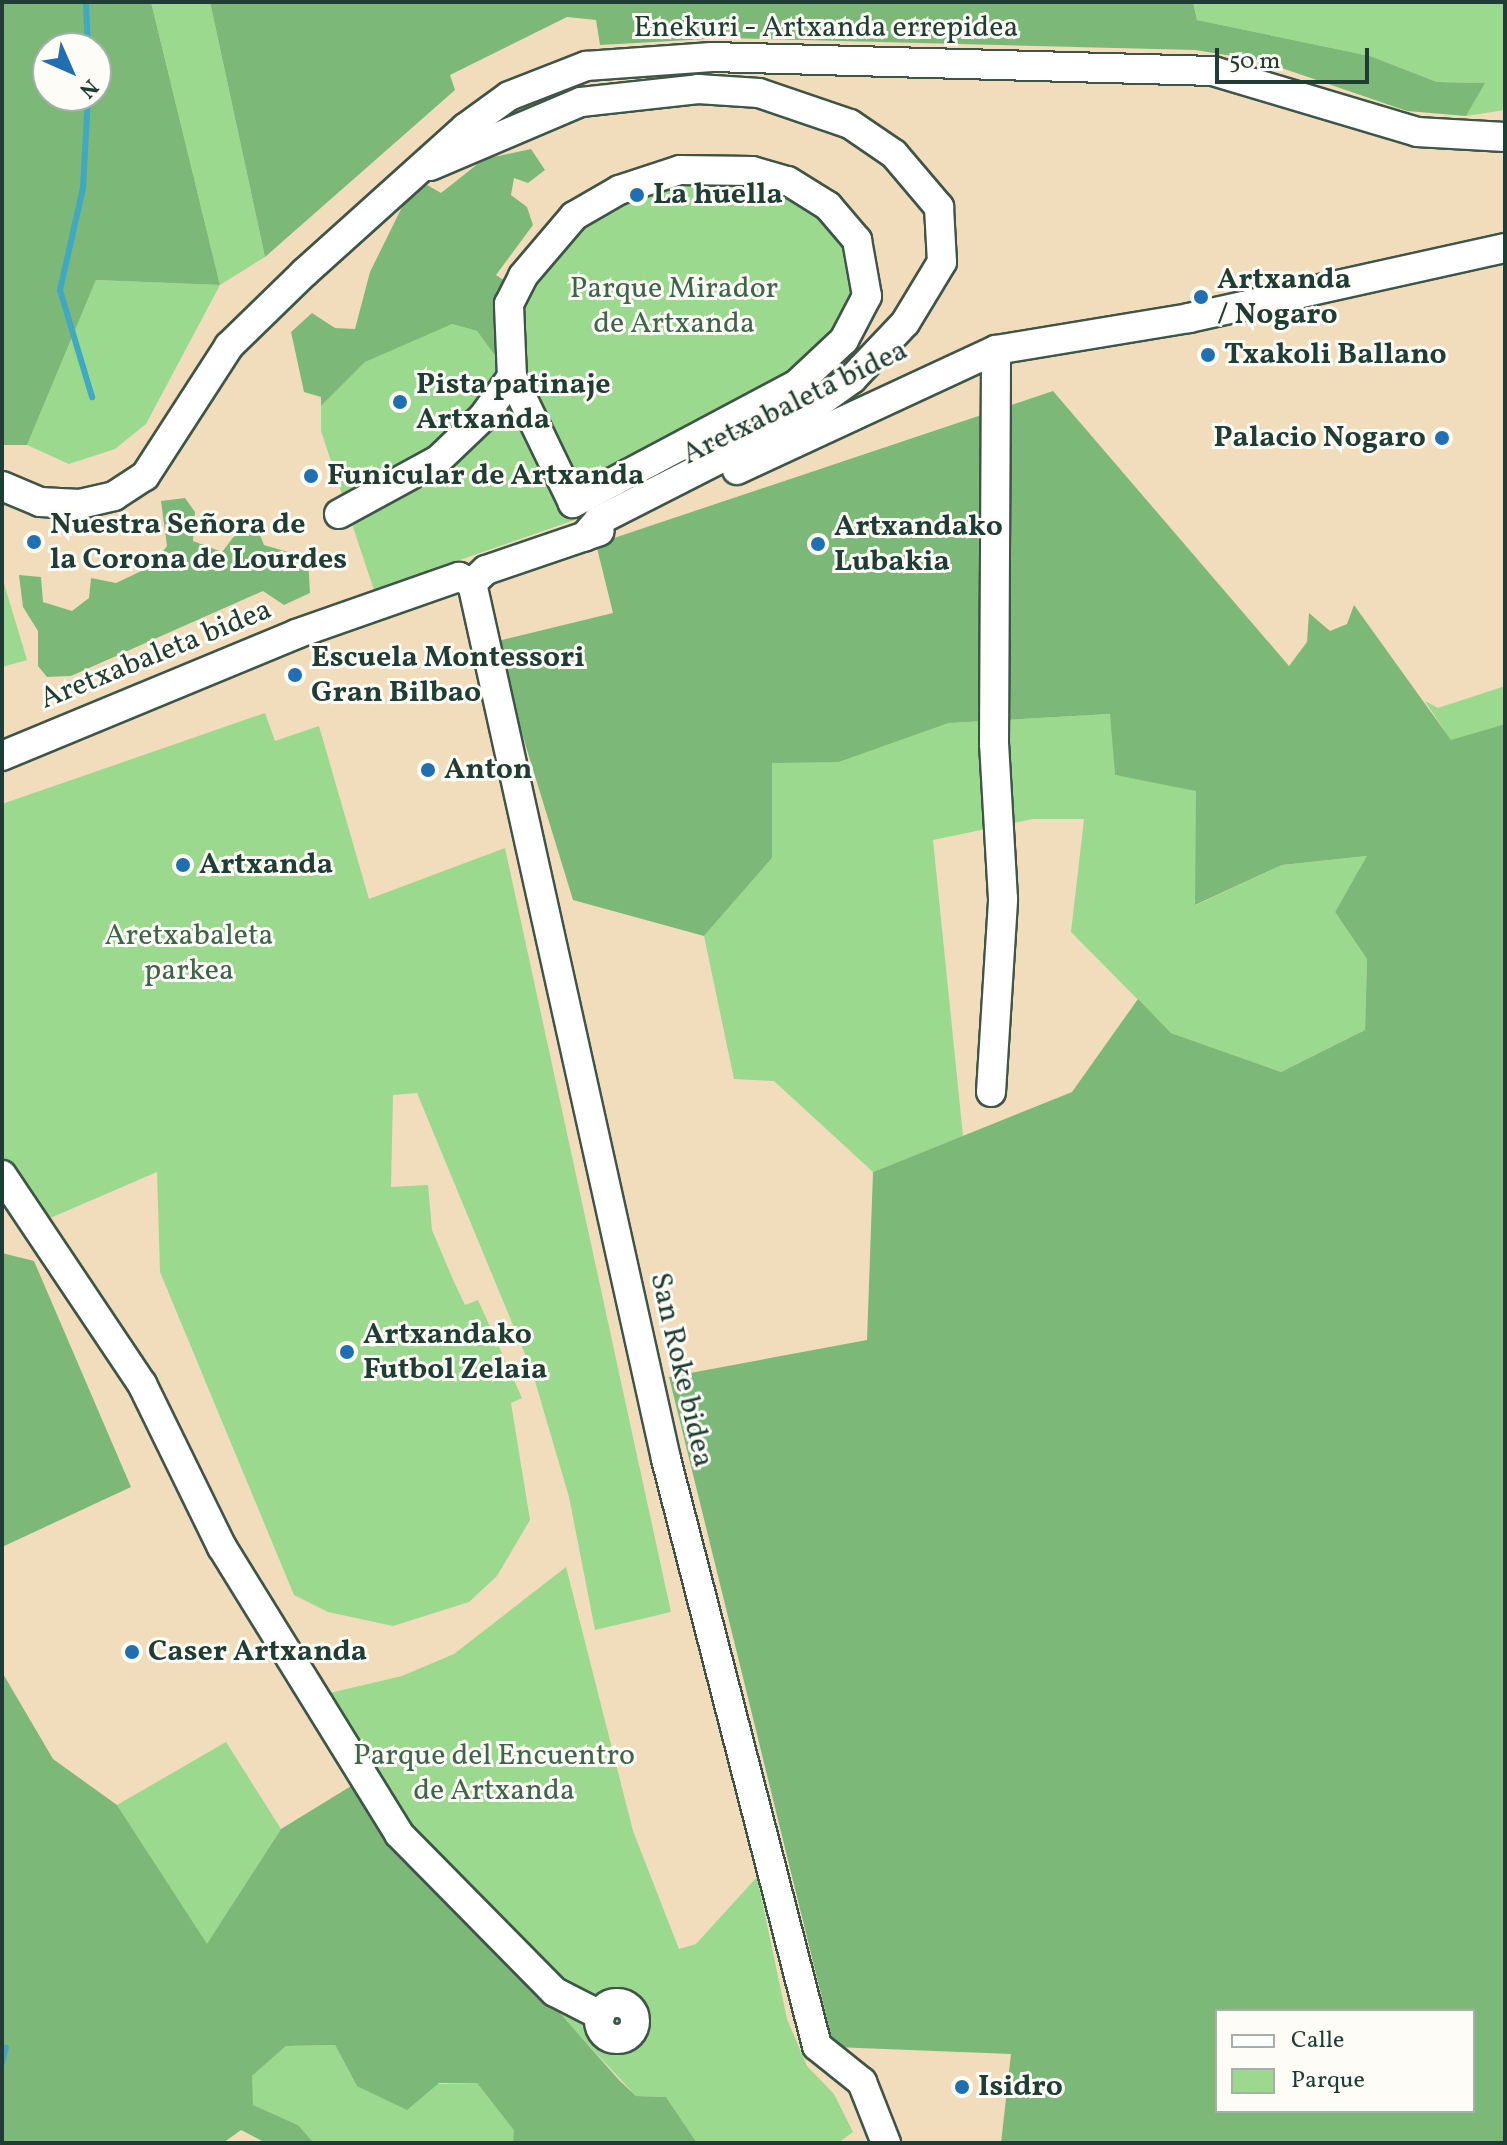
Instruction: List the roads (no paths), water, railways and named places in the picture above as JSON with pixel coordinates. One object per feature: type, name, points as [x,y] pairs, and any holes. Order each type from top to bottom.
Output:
[{"type":"street","name":"Enekuri - Artxanda errepidea","points":[[2,486],[61,504],[128,488],[164,456],[239,334],[414,172],[509,96],[547,78],[670,57],[1213,71],[1417,132],[1505,137]]},
{"type":"street","points":[[414,172],[581,102],[698,89],[759,93],[850,124],[894,154],[939,207],[942,262],[905,323],[852,379],[792,422],[598,521],[584,537]]},
{"type":"street","points":[[339,514],[438,460],[512,377],[509,304],[523,276],[574,216],[619,190],[680,170],[752,171],[788,181],[828,206],[857,240],[867,296],[844,340],[797,384],[573,503],[512,377]]},
{"type":"street","name":"Aretxabaleta bidea","points":[[2,756],[296,634],[459,577],[472,583],[486,570],[584,537],[996,350],[1189,318],[1505,248]]},
{"type":"street","points":[[991,1092],[1003,899],[994,744],[996,350]]},
{"type":"street","name":"San Roke bidea","points":[[472,583],[666,1459],[817,2046],[862,2082],[886,2143]]},
{"type":"street","points":[[2,1175],[142,1384],[222,1547],[399,1834],[555,1992],[600,2015]]},
{"type":"waterway","points":[[86,3],[87,32]]},
{"type":"waterway","points":[[87,112],[83,188],[60,290],[92,397]]},
{"type":"waterway","points":[[2,2063],[6,2047]]},
{"type":"place","name":"La huella","points":[[637,195]]},
{"type":"place","name":"Artxanda / Nogaro","points":[[1201,297]]},
{"type":"place","name":"Txakoli Ballano","points":[[1208,355]]},
{"type":"place","name":"Pista patinaje Artxanda","points":[[400,402]]},
{"type":"place","name":"Palacio Nogaro","points":[[1442,438]]},
{"type":"place","name":"Funicular de Artxanda","points":[[311,476]]},
{"type":"place","name":"Nuestra Señora de la Corona de Lourdes","points":[[34,542]]},
{"type":"place","name":"Artxandako Lubakia","points":[[818,544]]},
{"type":"place","name":"Escuela Montessori Gran Bilbao","points":[[295,675]]},
{"type":"place","name":"Anton","points":[[428,770]]},
{"type":"place","name":"Artxanda","points":[[183,865]]},
{"type":"place","name":"Artxandako Futbol Zelaia","points":[[347,1352]]},
{"type":"place","name":"Caser Artxanda","points":[[132,1652]]},
{"type":"place","name":"Isidro","points":[[962,2087]]},
{"type":"park label","name":"Parque Mirador de Artxanda","points":[[674,306]]},
{"type":"park label","name":"Aretxabaleta parkea","points":[[189,953]]},
{"type":"park label","name":"Parque del Encuentro de Artxanda","points":[[494,1773]]}]
